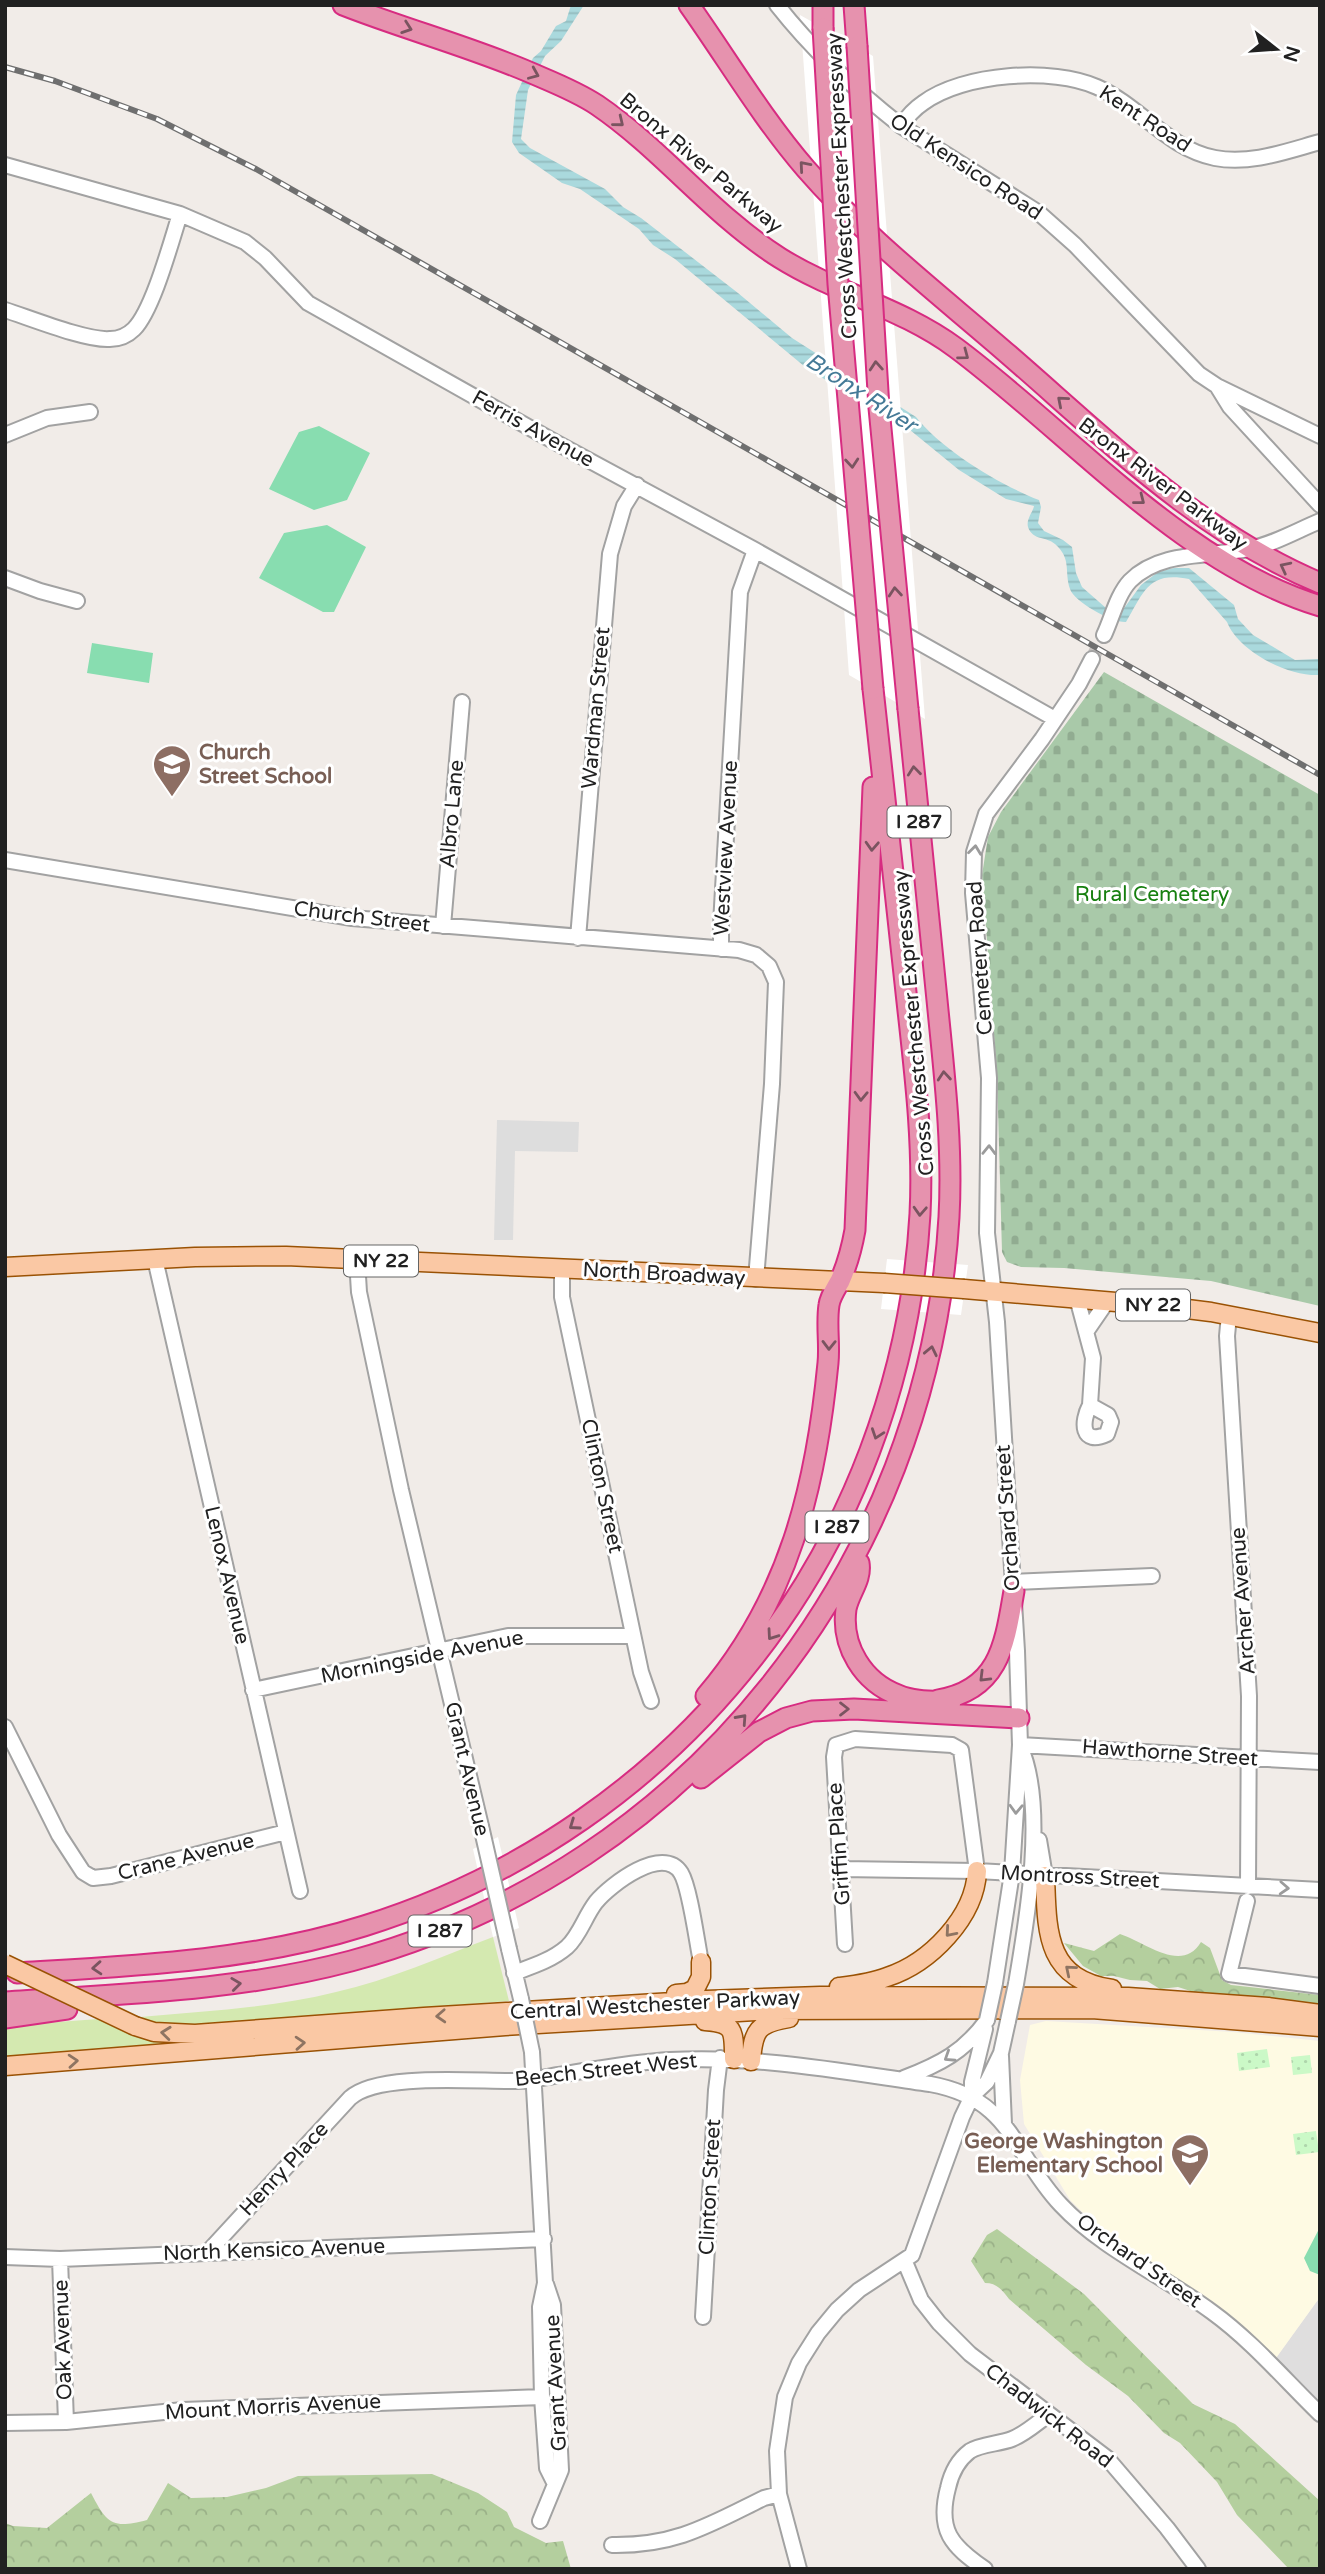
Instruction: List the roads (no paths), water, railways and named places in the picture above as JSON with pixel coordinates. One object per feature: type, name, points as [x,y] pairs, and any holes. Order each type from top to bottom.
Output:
[{"type":"highway","name":"Bronx River Parkway","points":[[343,5],[507,63],[590,100],[614,117],[721,214],[771,251],[818,279],[906,317],[954,346],[1114,480],[1213,555],[1264,584],[1320,606]]},
{"type":"highway","name":"Bronx River Parkway","points":[[689,5],[782,139],[824,189],[859,224],[1141,469],[1192,510],[1251,549],[1320,583]]},
{"type":"highway","name":"Cross Westchester Expressway","points":[[5,1974],[206,1958],[276,1948],[346,1932],[402,1914],[484,1878],[554,1839],[613,1798],[673,1747],[716,1704],[767,1642],[801,1592],[831,1540],[864,1467],[885,1410],[901,1352],[917,1255],[920,1155],[909,1016],[874,697],[844,363],[822,5]]},
{"type":"highway","name":"Cross Westchester Expressway","points":[[5,2002],[251,1982],[312,1970],[373,1955],[432,1934],[505,1902],[553,1875],[624,1827],[677,1785],[730,1732],[778,1676],[825,1608],[858,1552],[899,1458],[924,1379],[940,1298],[949,1216],[948,1114],[879,408],[854,5]]},
{"type":"highway","points":[[613,1798],[701,1703],[723,1675],[758,1620],[786,1564],[814,1471],[828,1360],[829,1303],[853,1244],[855,1230],[873,810],[874,697]]},
{"type":"highway","points":[[858,1552],[860,1572],[849,1599],[845,1621],[854,1657],[869,1677],[899,1696],[1019,1712]]},
{"type":"highway","points":[[923,1700],[960,1694],[972,1688],[989,1673],[1002,1650],[1013,1586]]},
{"type":"highway","points":[[677,1785],[699,1780],[759,1732],[786,1718],[812,1711],[853,1709],[1019,1712]]},
{"type":"highway","points":[[5,2018],[76,2008],[168,1990]]},
{"type":"main road","name":"North Broadway","points":[[5,1267],[155,1259],[286,1256],[756,1279],[840,1279],[1108,1300],[1229,1315],[1320,1333]]},
{"type":"main road","points":[[820,1996],[834,1988],[888,1977],[916,1964],[935,1948],[958,1922],[971,1898],[977,1871]]},
{"type":"main road","points":[[1038,1876],[1051,1945],[1062,1964],[1073,1975],[1096,1986],[1181,2001]]},
{"type":"main road","points":[[701,1962],[709,1981],[716,1989],[745,1991],[762,1998]]},
{"type":"main road","points":[[607,2013],[692,1992],[700,1982],[701,1962]]},
{"type":"main road","name":"Central Westchester Parkway","points":[[5,1964],[135,2026],[154,2032],[195,2034],[607,2013],[806,2009],[1092,2009],[1320,2027]]},
{"type":"main road","name":"Central Westchester Parkway","points":[[5,2066],[762,1998],[1067,1996],[1181,2001],[1320,2014]]},
{"type":"main road","points":[[735,2059],[752,2043],[757,2031],[773,2020],[791,2017],[806,2009]]},
{"type":"main road","points":[[607,2013],[652,2022],[721,2022],[730,2028],[734,2036],[735,2059]]},
{"type":"street","name":"Old Kensico Road","points":[[777,5],[838,74],[901,126],[1039,213],[1083,253],[1199,374],[1216,386],[1320,436]]},
{"type":"street","name":"Kent Road","points":[[901,126],[923,102],[957,86],[1021,75],[1061,76],[1098,87],[1169,138],[1188,149],[1213,158],[1248,159],[1320,142]]},
{"type":"street","name":"Ferris Avenue","points":[[5,165],[180,214],[220,229],[254,248],[308,303],[1055,719]]},
{"type":"street","points":[[5,310],[90,337],[124,337],[135,328],[150,301],[180,214]]},
{"type":"street","name":"Old Kensico Road","points":[[1216,386],[1230,407],[1320,505]]},
{"type":"street","points":[[5,435],[47,418],[90,412]]},
{"type":"street","name":"Wardman Street","points":[[578,938],[610,554],[624,506],[637,485]]},
{"type":"street","points":[[1106,630],[1130,581],[1144,571],[1164,561],[1186,556],[1251,549],[1320,521]]},
{"type":"street","name":"Westview Avenue","points":[[755,550],[740,592],[721,949],[749,951],[756,955],[769,966],[776,982],[772,1084],[756,1279]]},
{"type":"street","points":[[5,578],[77,601]]},
{"type":"street","name":"Cemetery Road","points":[[994,1291],[988,1233],[989,1078],[972,893],[974,852],[986,814],[1042,739],[1079,684],[1092,659]]},
{"type":"street","name":"Albro Lane","points":[[443,926],[462,702]]},
{"type":"street","name":"Church Street","points":[[5,860],[322,914],[721,949]]},
{"type":"street","name":"Lenox Avenue","points":[[155,1259],[300,1891]]},
{"type":"street","name":"Grant Avenue","points":[[357,1259],[359,1292],[532,2052],[544,2239],[545,2283],[540,2307],[542,2397],[547,2469],[554,2482]]},
{"type":"street","name":"Clinton Street","points":[[562,1270],[562,1297],[633,1636],[651,1701]]},
{"type":"street","name":"Orchard Street","points":[[994,1291],[1013,1586],[1020,1745],[1013,1873],[995,1983],[972,2082],[972,2096],[989,2108],[1004,2124],[1061,2205],[1099,2236],[1211,2310],[1320,2414]]},
{"type":"street","points":[[1077,1298],[1093,1358],[1090,1405]]},
{"type":"street","points":[[1086,1332],[1108,1300]]},
{"type":"street","name":"Archer Avenue","points":[[1229,1315],[1227,1336],[1248,1683],[1250,1759],[1247,1894],[1228,1974],[1320,1986]]},
{"type":"street","points":[[1013,1586],[1152,1576]]},
{"type":"street","name":"Morningside Avenue","points":[[254,1690],[508,1636],[633,1636]]},
{"type":"street","name":"Crane Avenue","points":[[5,1727],[59,1835],[88,1876],[111,1876],[286,1832]]},
{"type":"street","name":"Griffin Place","points":[[845,1944],[834,1757],[836,1745],[855,1739],[952,1745],[961,1750],[977,1871]]},
{"type":"street","name":"Orchard Street","points":[[1020,1745],[1026,1760],[1038,1876]]},
{"type":"street","name":"Hawthorne Street","points":[[1020,1745],[1320,1762]]},
{"type":"street","points":[[514,1973],[539,1964],[566,1947],[575,1938],[594,1905],[616,1883],[633,1872],[664,1863],[676,1867],[684,1879],[701,1962]]},
{"type":"street","name":"Montross Street","points":[[841,1869],[1013,1873],[1247,1894],[1320,1890]]},
{"type":"street","points":[[799,2569],[779,2494],[777,2452],[785,2396],[799,2363],[837,2310],[859,2290],[905,2262],[916,2247],[962,2117],[972,2096],[987,2082],[1000,2053],[1016,1984],[1030,1902],[1038,1876]]},
{"type":"street","points":[[901,2080],[934,2066],[957,2052],[973,2040],[987,2020]]},
{"type":"street","points":[[1000,2053],[1004,2124]]},
{"type":"street","name":"Clinton Street","points":[[703,2316],[716,2090],[735,2059]]},
{"type":"street","name":"Beech Street West","points":[[363,2089],[445,2079],[520,2082],[644,2063],[735,2059],[946,2086],[972,2096]]},
{"type":"street","name":"Henry Place","points":[[207,2253],[338,2110],[356,2092],[363,2089]]},
{"type":"street","name":"North Kensico Avenue","points":[[5,2257],[60,2259],[544,2239]]},
{"type":"street","name":"Oak Avenue","points":[[60,2259],[65,2422]]},
{"type":"street","name":"Chadwick Road","points":[[905,2262],[921,2300],[939,2323],[970,2354],[1107,2458],[1198,2569]]},
{"type":"street","name":"Grant Avenue","points":[[540,2521],[561,2470],[552,2305],[545,2283]]},
{"type":"street","name":"Mount Morris Avenue","points":[[5,2423],[65,2422],[183,2410],[542,2397]]},
{"type":"street","points":[[985,2569],[962,2553],[947,2530],[943,2508],[950,2478],[960,2461],[972,2450],[1014,2438],[1048,2415]]},
{"type":"street","points":[[612,2545],[641,2545],[678,2538],[764,2498],[779,2494]]},
{"type":"water","name":"Bronx River","points":[[571,5],[584,5],[561,41],[545,56],[528,90],[521,139],[530,148],[605,189],[623,207],[738,293],[792,338],[916,417],[956,454],[990,476],[1039,500],[1041,507],[1038,523],[1044,531],[1072,547],[1076,573],[1082,587],[1106,608],[1122,611],[1141,585],[1158,572],[1189,568],[1234,605],[1238,619],[1253,635],[1295,660],[1320,659],[1320,675],[1294,672],[1254,652],[1233,633],[1227,622],[1189,579],[1175,577],[1156,581],[1143,593],[1126,622],[1095,611],[1079,600],[1070,589],[1066,560],[1060,550],[1055,544],[1030,531],[1028,521],[1034,506],[1006,499],[959,470],[899,421],[810,371],[675,259],[653,245],[639,229],[580,189],[562,183],[519,153],[512,142],[516,95],[533,58],[541,51],[556,26],[566,21]]},
{"type":"tunnel","points":[[1092,659],[1104,635]]},
{"type":"railway","points":[[5,67],[55,81],[157,119],[256,169],[1320,775]]},
{"type":"place","name":"Church Street School","points":[[172,798]]},
{"type":"place","name":"George Washington Elementary School","points":[[1190,2187]]},
{"type":"park label","name":"Rural Cemetery","points":[[1152,894]]}]
